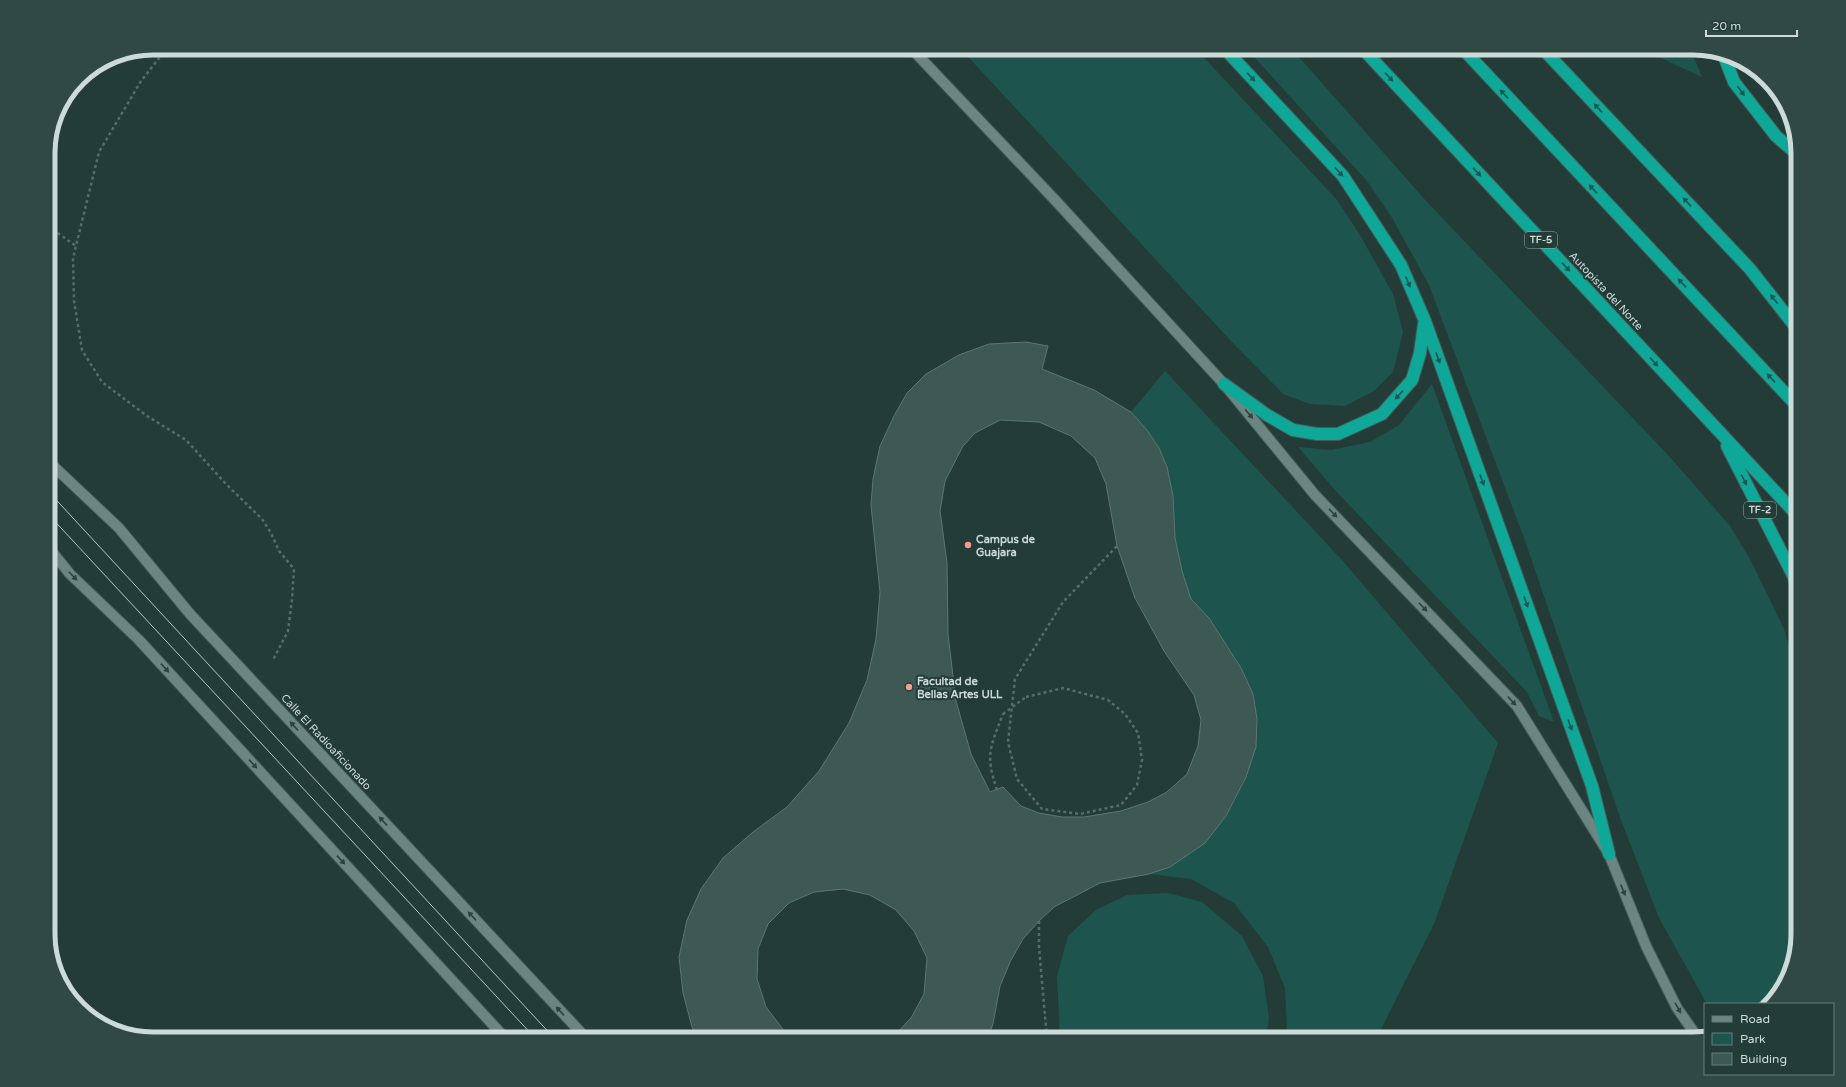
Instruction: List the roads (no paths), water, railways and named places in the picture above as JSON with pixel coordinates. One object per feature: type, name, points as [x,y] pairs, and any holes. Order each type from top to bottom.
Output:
[{"type":"highway","points":[[1231,55],[1343,176],[1401,265],[1425,321],[1592,786],[1609,854]]},
{"type":"highway","name":"Autopista del Norte","points":[[1369,55],[1791,509]]},
{"type":"highway","points":[[1469,55],[1791,400]]},
{"type":"highway","points":[[1549,55],[1750,269],[1791,321]]},
{"type":"highway","points":[[1726,60],[1734,82],[1776,136],[1791,149]]},
{"type":"highway","points":[[1224,384],[1267,415],[1293,430],[1317,434],[1338,434],[1382,414],[1412,380],[1420,353],[1425,321]]},
{"type":"highway","name":"TF-2","points":[[1720,433],[1791,571]]},
{"type":"street","points":[[918,55],[1055,200],[1224,384],[1315,494],[1517,706],[1609,854],[1646,946],[1677,1008],[1694,1032]]},
{"type":"street","name":"Calle El Radioaficionado","points":[[55,468],[119,528],[190,614],[580,1032]]},
{"type":"street","points":[[55,556],[70,574],[139,640],[500,1032]]},
{"type":"tram line","points":[[55,499],[549,1032]]},
{"type":"tram line","points":[[55,522],[529,1032]]},
{"type":"place","name":"Campus de Guajara","points":[[968,545]]},
{"type":"place","name":"Facultad de Bellas Artes ULL","points":[[909,687]]}]
